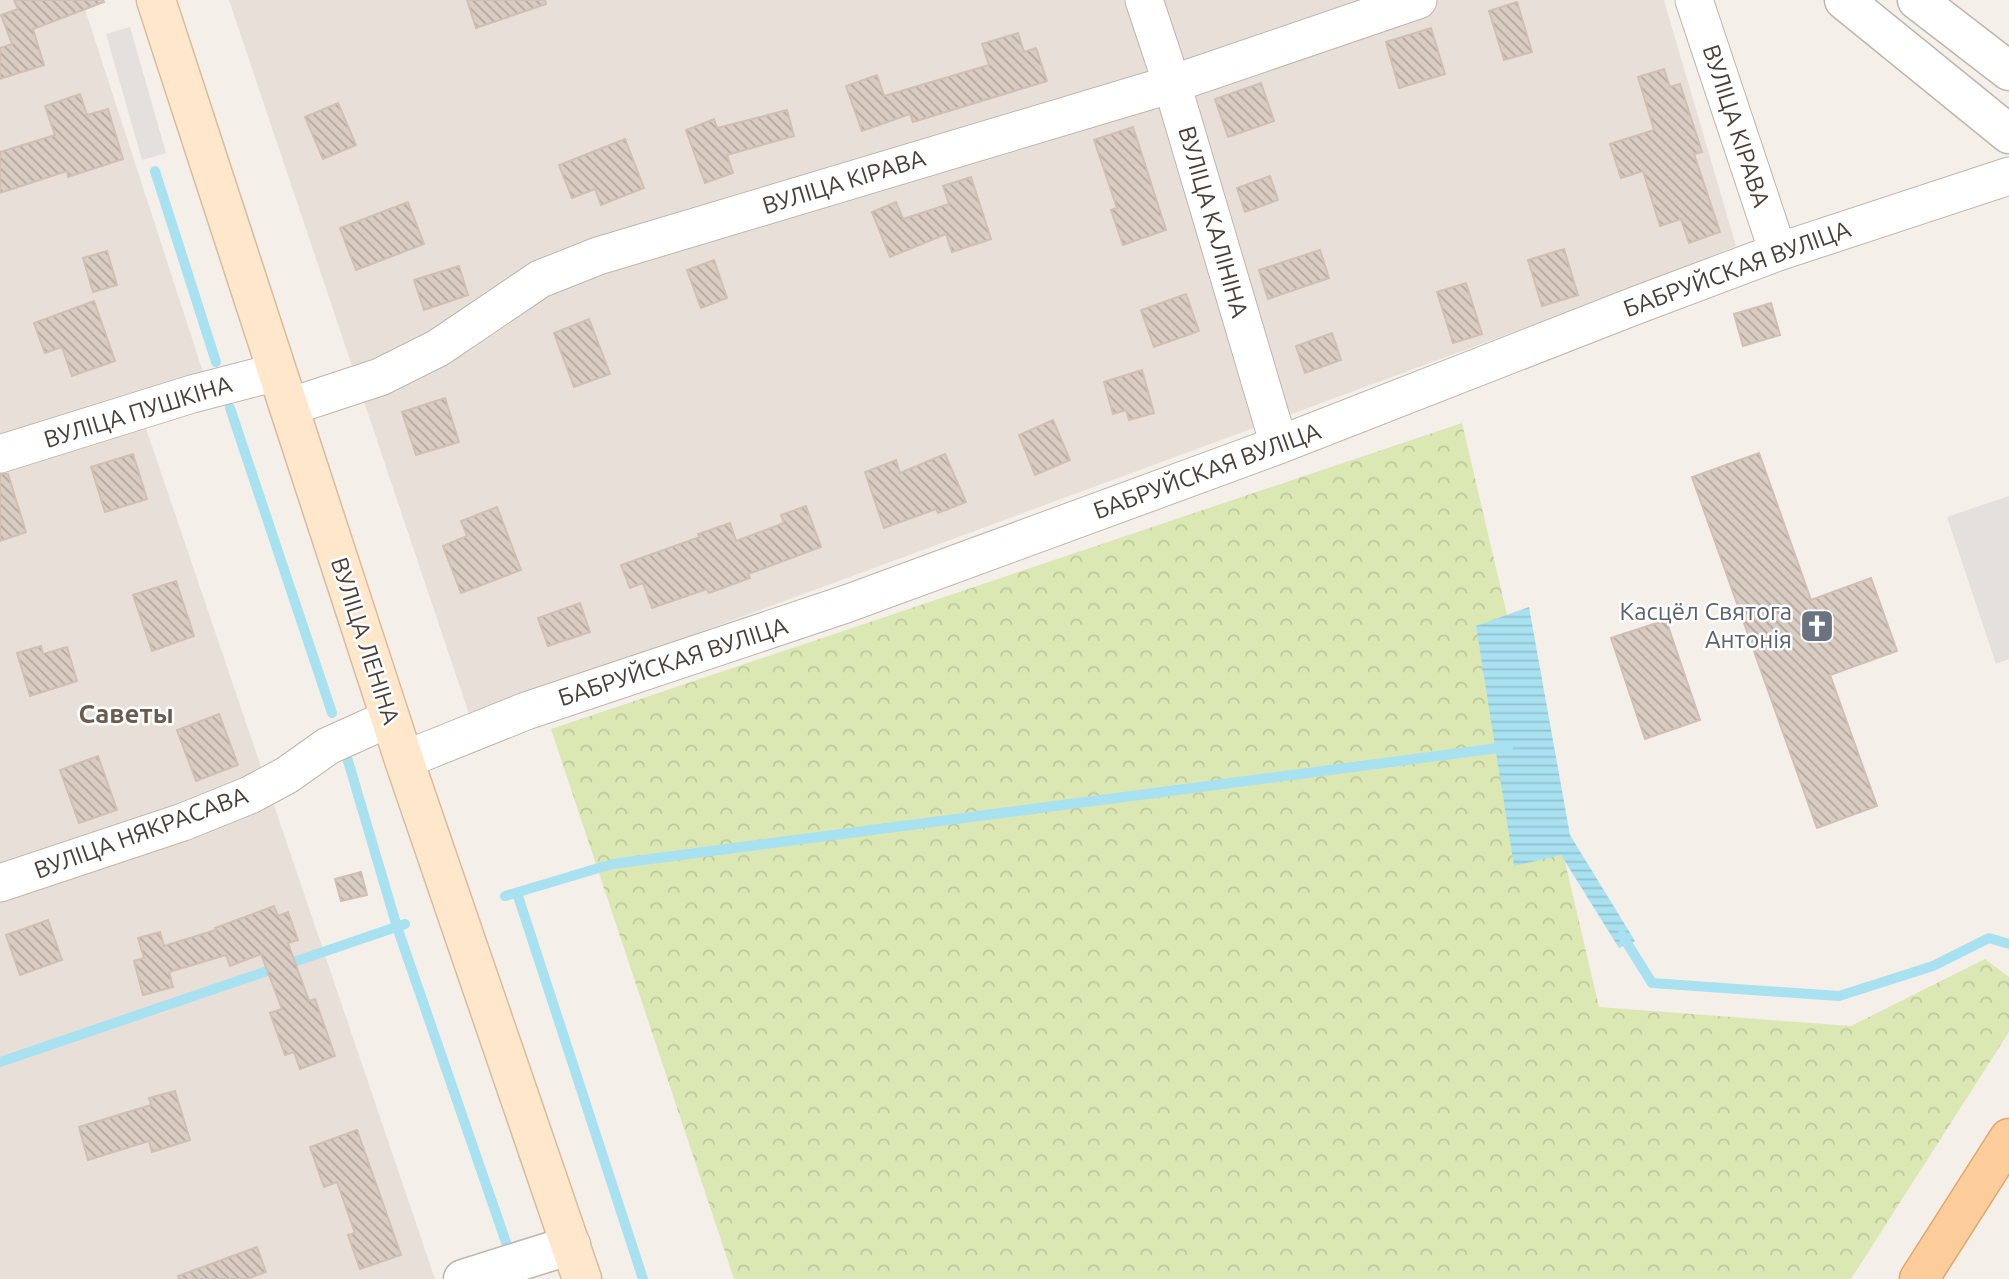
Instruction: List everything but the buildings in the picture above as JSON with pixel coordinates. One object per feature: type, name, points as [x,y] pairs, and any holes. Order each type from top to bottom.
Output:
[{"type":"main road","name":"ВУЛІЦА ЛЕНІНА","points":[[156,0],[404,760],[577,1262]]},
{"type":"main road","points":[[1919,1279],[2009,1138]]},
{"type":"street","name":"ВУЛІЦА КАЛІНІНА","points":[[1144,0],[1172,84],[1279,445]]},
{"type":"street","name":"ВУЛІЦА КІРАВА","points":[[283,389],[380,377],[438,348],[540,279],[598,256],[1172,84],[1418,0]]},
{"type":"street","name":"ВУЛІЦА КІРАВА","points":[[1695,0],[1778,252]]},
{"type":"street","points":[[1843,0],[2009,134]]},
{"type":"street","points":[[1917,0],[2009,71]]},
{"type":"street","name":"БАБРУЙСКАЯ ВУЛІЦА","points":[[404,760],[526,711],[846,604],[1279,445],[1637,304],[1778,252],[2009,176]]},
{"type":"street","name":"ВУЛІЦА ПУШКІНА","points":[[0,454],[192,394],[283,389]]},
{"type":"street","name":"ВУЛІЦА НЯКРАСАВА","points":[[0,883],[184,822],[250,795],[287,775],[328,746],[390,718]]},
{"type":"street","points":[[463,1279],[577,1262]]},
{"type":"shaded area","points":[[0,0],[82,0],[204,375],[134,393],[435,1279],[0,1279]]},
{"type":"shaded area","points":[[229,0],[1664,0],[1736,246],[1644,284],[470,717]]},
{"type":"shaded area","points":[[130,27],[166,153],[142,160],[106,34]]},
{"type":"shaded area","points":[[2009,496],[2009,659],[1996,664],[1947,517]]},
{"type":"green space","points":[[1462,423],[1599,1007],[1851,1026],[1985,959],[2009,977],[2009,1032],[1851,1279],[734,1279],[551,729]]},
{"type":"water","points":[[1529,607],[1570,835],[1635,941],[1619,948],[1561,855],[1514,866],[1476,626]]},
{"type":"waterway","points":[[155,171],[216,362]]},
{"type":"waterway","points":[[230,408],[332,713]]},
{"type":"waterway","points":[[505,896],[612,864],[1506,747],[1508,749]]},
{"type":"waterway","points":[[346,754],[397,927],[507,1245]]},
{"type":"waterway","points":[[517,893],[643,1279]]},
{"type":"waterway","points":[[0,1062],[405,924]]},
{"type":"waterway","points":[[1622,935],[1652,983],[1839,996],[1933,966],[1989,938],[2009,944]]},
{"type":"place","name":"Касцёл Святога Антонія","points":[[1817,626]]},
{"type":"district","name":"Саветы","points":[[126,714]]}]
